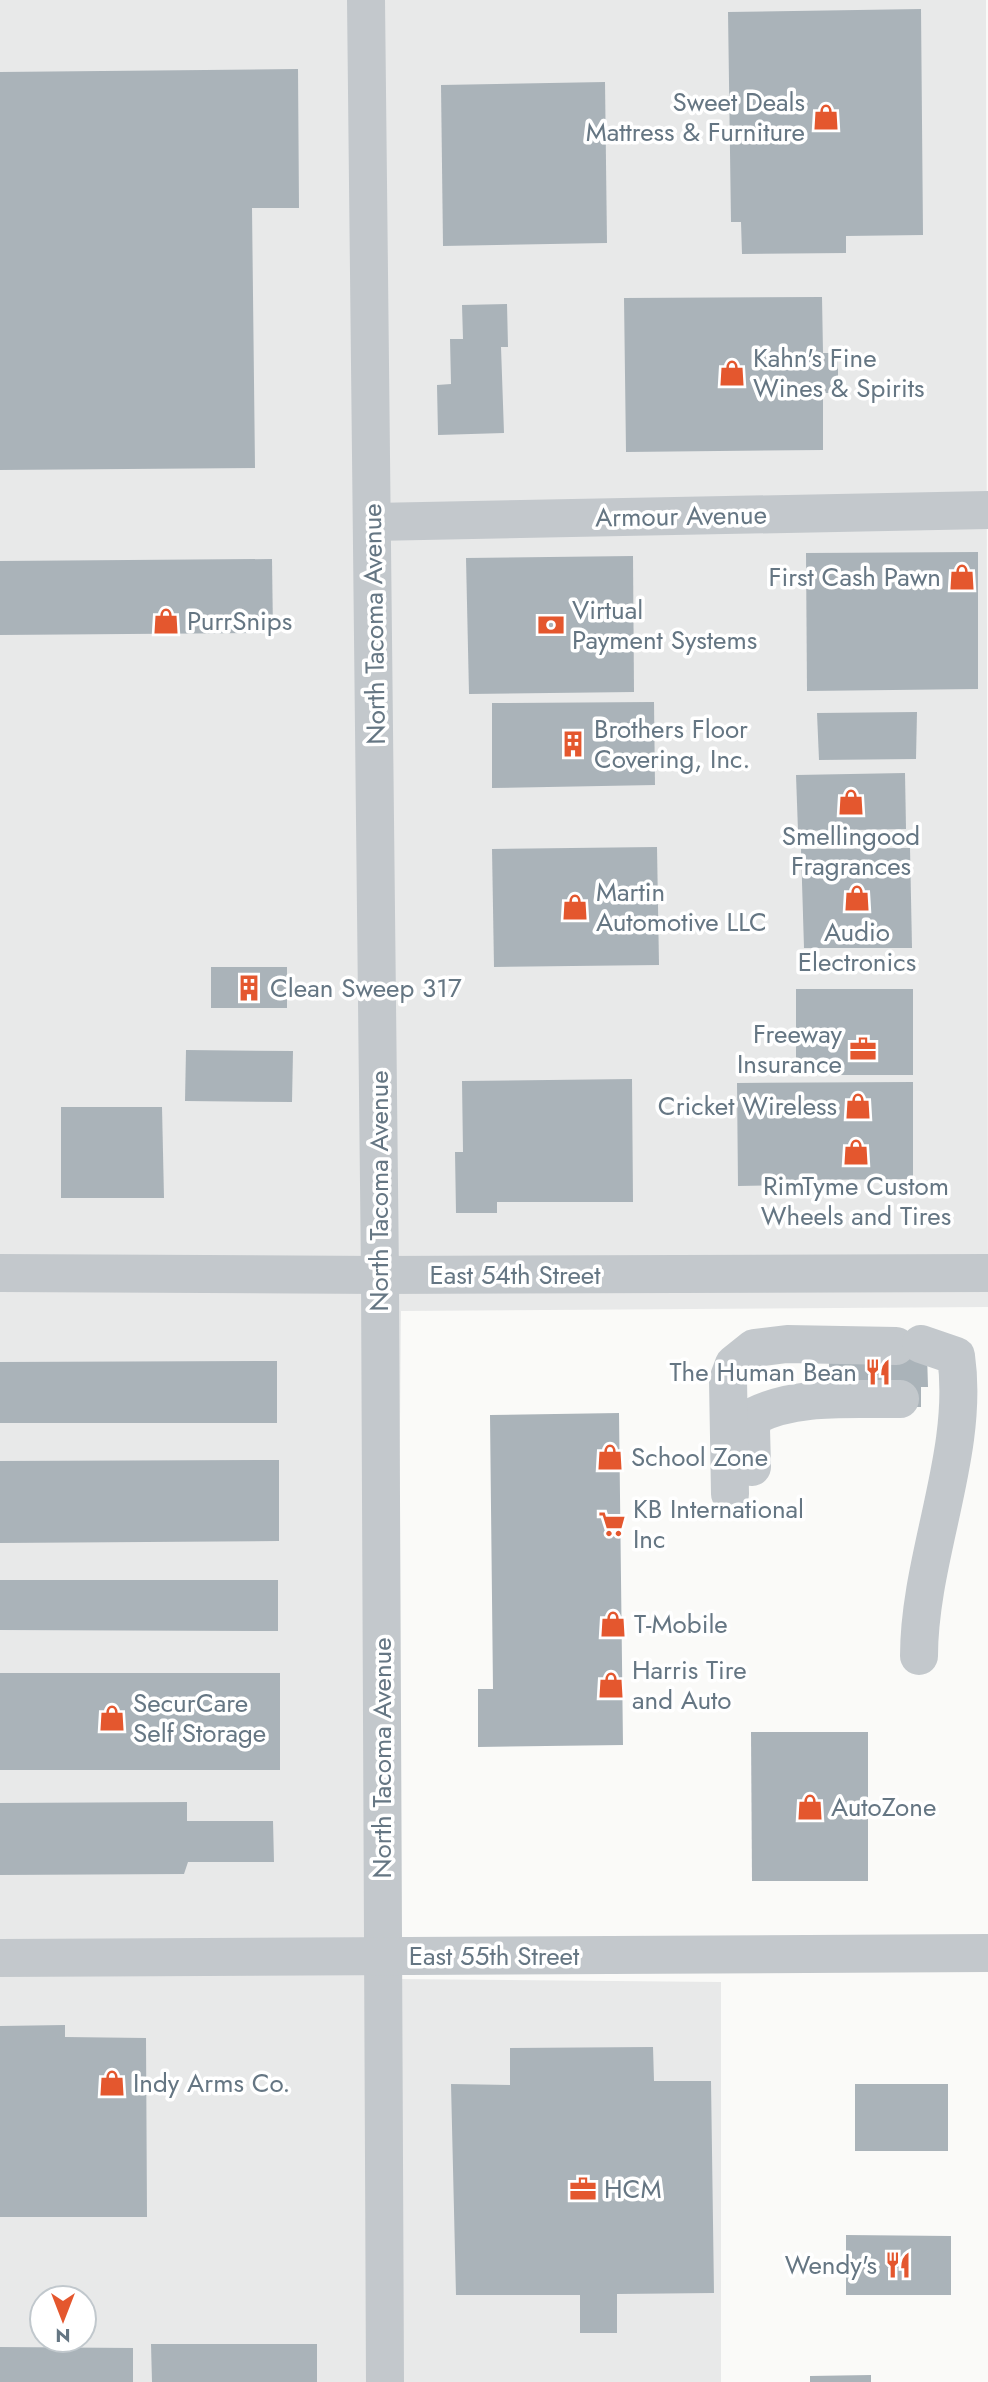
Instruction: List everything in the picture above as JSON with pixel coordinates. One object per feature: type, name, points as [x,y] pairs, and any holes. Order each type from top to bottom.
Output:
[{"type":"street","name":"North Tacoma Avenue","points":[[366,0],[380,1275],[385,2382]]},
{"type":"street","name":"Armour Avenue","points":[[373,522],[988,510]]},
{"type":"street","name":"East 54th Street","points":[[0,1273],[988,1273]]},
{"type":"street","points":[[788,1344],[909,1345],[956,1356],[959,1375],[926,1398],[802,1402],[769,1408],[754,1416],[741,1494],[728,1380],[734,1364],[754,1348],[788,1344]]},
{"type":"street","points":[[919,1656],[919,1635],[934,1538],[956,1438],[926,1398]]},
{"type":"street","name":"East 55th Street","points":[[0,1958],[988,1953]]},
{"type":"shaded area","points":[[0,0],[986,0],[988,1307],[401,1311],[395,1979],[721,1982],[721,2382],[0,2382]]},
{"type":"building","name":"Sweet Deals Mattress & Furniture","points":[[921,9],[923,235],[846,236],[846,253],[742,254],[741,222],[731,222],[728,12]]},
{"type":"building","points":[[298,69],[299,208],[252,208],[255,468],[0,470],[0,72]]},
{"type":"building","points":[[605,82],[607,243],[443,246],[441,85]]},
{"type":"building","name":"Kahn's Fine Wines & Spirits","points":[[822,297],[823,353],[838,353],[838,393],[823,393],[823,450],[626,452],[624,298]]},
{"type":"building","points":[[507,304],[508,347],[501,347],[504,433],[438,435],[437,385],[451,384],[450,339],[463,339],[462,305]]},
{"type":"building","points":[[978,552],[978,689],[807,691],[806,553]]},
{"type":"building","name":"Virtual Payment Systems","points":[[633,556],[634,692],[469,694],[466,558]]},
{"type":"building","points":[[272,559],[273,633],[0,635],[0,561]]},
{"type":"building","name":"Brothers Floor Covering, Inc.","points":[[654,702],[655,785],[492,788],[492,703]]},
{"type":"building","points":[[917,712],[916,759],[819,760],[817,713]]},
{"type":"building","name":"Smellingood Fragrances","points":[[905,773],[906,829],[798,831],[796,775]]},
{"type":"building","name":"Martin Automotive LLC","points":[[657,847],[659,965],[494,967],[492,849]]},
{"type":"building","name":"Audio Electronics","points":[[910,848],[912,948],[804,948],[801,849]]},
{"type":"building","name":"Clean Sweep 317","points":[[211,967],[287,967],[287,1008],[211,1008]]},
{"type":"building","points":[[796,989],[913,989],[913,1075],[796,1075]]},
{"type":"building","points":[[186,1050],[293,1051],[292,1102],[185,1101]]},
{"type":"building","points":[[632,1079],[633,1202],[497,1202],[497,1213],[456,1213],[455,1152],[463,1152],[462,1081]]},
{"type":"building","points":[[913,1082],[913,1179],[802,1180],[802,1185],[738,1186],[737,1083]]},
{"type":"building","points":[[61,1107],[162,1107],[164,1198],[61,1198]]},
{"type":"building","name":"The Human Bean","points":[[927,1354],[928,1387],[921,1387],[921,1407],[900,1407],[829,1386],[829,1359]]},
{"type":"building","points":[[277,1361],[277,1423],[0,1423],[0,1362]]},
{"type":"building","points":[[619,1413],[623,1745],[478,1747],[478,1689],[493,1689],[490,1415]]},
{"type":"building","points":[[279,1460],[279,1541],[0,1543],[0,1461]]},
{"type":"building","points":[[0,1580],[278,1580],[278,1631],[0,1630]]},
{"type":"building","points":[[0,1673],[280,1673],[280,1770],[0,1770]]},
{"type":"building","name":"AutoZone","points":[[751,1732],[868,1732],[868,1881],[752,1881]]},
{"type":"building","points":[[187,1802],[187,1821],[273,1821],[274,1862],[188,1862],[184,1874],[0,1875],[0,1803]]},
{"type":"building","points":[[65,2025],[65,2037],[146,2038],[147,2217],[0,2217],[0,2026]]},
{"type":"building","name":"HCM","points":[[653,2047],[654,2081],[711,2081],[714,2293],[617,2294],[617,2333],[580,2333],[580,2295],[456,2295],[451,2084],[510,2085],[510,2048]]},
{"type":"building","points":[[855,2084],[948,2084],[948,2151],[855,2151]]},
{"type":"building","name":"Wendy's","points":[[846,2235],[951,2236],[951,2295],[846,2295]]},
{"type":"building","points":[[151,2344],[317,2344],[317,2382],[152,2382]]},
{"type":"building","points":[[0,2347],[28,2347],[28,2354],[98,2354],[98,2348],[133,2348],[133,2382],[0,2382]]},
{"type":"building","points":[[871,2375],[871,2382],[810,2382],[810,2376]]},
{"type":"place","name":"Sweet Deals Mattress & Furniture","points":[[826,117]]},
{"type":"place","name":"Kahn's Fine Wines & Spirits","points":[[732,373]]},
{"type":"place","name":"First Cash Pawn","points":[[962,577]]},
{"type":"place","name":"PurrSnips","points":[[166,621]]},
{"type":"place","name":"Virtual Payment Systems","points":[[551,625]]},
{"type":"place","name":"Brothers Floor Covering, Inc.","points":[[573,744]]},
{"type":"place","name":"Smellingood Fragrances","points":[[851,802]]},
{"type":"place","name":"Audio Electronics","points":[[857,898]]},
{"type":"place","name":"Martin Automotive LLC","points":[[575,907]]},
{"type":"place","name":"Clean Sweep 317","points":[[249,988]]},
{"type":"place","name":"Freeway Insurance","points":[[863,1049]]},
{"type":"place","name":"Cricket Wireless","points":[[858,1106]]},
{"type":"place","name":"RimTyme Custom Wheels and Tires","points":[[856,1152]]},
{"type":"place","name":"The Human Bean","points":[[878,1372]]},
{"type":"place","name":"School Zone","points":[[610,1457]]},
{"type":"place","name":"KB International Inc","points":[[612,1524]]},
{"type":"place","name":"T-Mobile","points":[[613,1624]]},
{"type":"place","name":"Harris Tire and Auto","points":[[611,1685]]},
{"type":"place","name":"SecurCare Self Storage","points":[[112,1718]]},
{"type":"place","name":"AutoZone","points":[[810,1807]]},
{"type":"place","name":"Indy Arms Co.","points":[[112,2083]]},
{"type":"place","name":"HCM","points":[[583,2189]]},
{"type":"place","name":"Wendy's","points":[[898,2265]]}]
